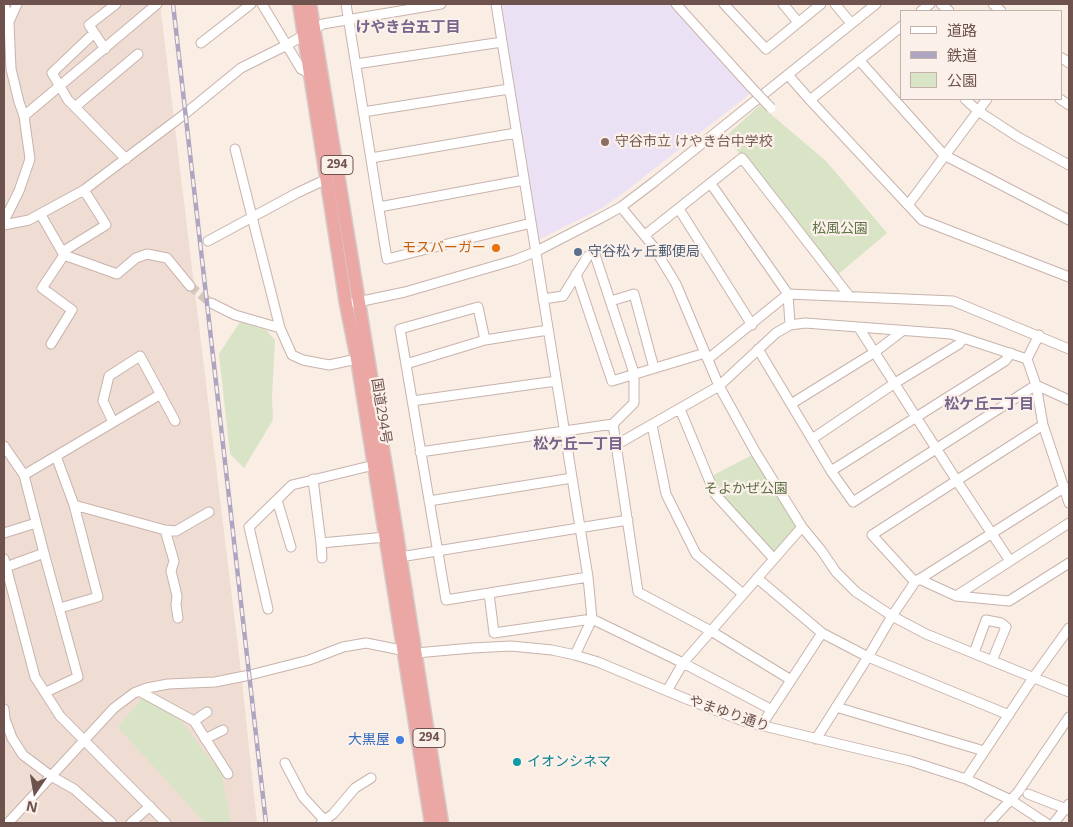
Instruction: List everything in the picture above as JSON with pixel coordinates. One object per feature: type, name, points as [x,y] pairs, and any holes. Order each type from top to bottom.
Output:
[{"type":"highway","name":"国道294号","points":[[299,4],[309,32],[353,303],[400,557],[431,823]]},
{"type":"highway","name":"国道294号","points":[[310,4],[311,74],[333,177]]},
{"type":"highway","name":"国道294号","points":[[353,303],[357,359],[386,537],[442,823]]},
{"type":"street","points":[[4,4],[9,22],[11,69],[24,116],[30,152],[28,167],[4,223],[17,224],[41,215],[84,190],[241,68],[323,24],[349,18],[441,4]]},
{"type":"street","points":[[4,35],[17,4]]},
{"type":"street","points":[[104,49],[89,25],[116,4]]},
{"type":"street","points":[[24,116],[157,4]]},
{"type":"street","points":[[201,43],[252,4]]},
{"type":"street","points":[[262,4],[301,69],[311,74]]},
{"type":"street","points":[[346,4],[387,259],[531,223]]},
{"type":"street","points":[[496,4],[588,577],[592,619],[575,655]]},
{"type":"street","points":[[676,4],[771,108]]},
{"type":"street","points":[[724,4],[766,49],[821,4]]},
{"type":"street","points":[[783,4],[798,22]]},
{"type":"street","points":[[835,4],[851,23]]},
{"type":"street","points":[[353,303],[405,292],[485,270],[536,252],[621,206],[654,182],[876,4]]},
{"type":"street","points":[[810,100],[859,60],[900,31]]},
{"type":"street","points":[[94,33],[52,73],[68,100],[126,159]]},
{"type":"street","points":[[356,64],[502,42]]},
{"type":"street","points":[[75,107],[138,54]]},
{"type":"street","points":[[859,60],[944,155],[1069,220]]},
{"type":"street","points":[[788,75],[922,220],[1069,277]]},
{"type":"street","points":[[364,112],[509,88]]},
{"type":"street","points":[[966,100],[978,111],[1018,137],[1069,165]]},
{"type":"street","points":[[908,205],[987,100]]},
{"type":"street","points":[[371,158],[516,133]]},
{"type":"street","points":[[235,149],[280,328],[292,355],[303,360],[329,365],[357,359]]},
{"type":"street","points":[[645,235],[712,184],[742,158],[850,297]]},
{"type":"street","points":[[208,241],[333,177]]},
{"type":"street","points":[[379,208],[524,180]]},
{"type":"street","points":[[712,184],[788,294],[790,325]]},
{"type":"street","points":[[51,344],[72,310],[42,288],[63,254],[106,225],[84,190]]},
{"type":"street","points":[[621,206],[645,235],[676,284],[718,386],[756,453],[802,527],[836,572],[856,592],[892,616],[926,634],[1069,692]]},
{"type":"street","points":[[679,209],[752,325]]},
{"type":"street","points":[[41,215],[63,254],[118,274],[136,258],[146,254],[167,258],[190,286]]},
{"type":"street","points":[[420,452],[613,424],[634,403],[634,374],[594,252],[588,256],[563,296],[543,299]]},
{"type":"street","points":[[576,274],[612,381],[654,368],[706,356],[752,325],[788,294],[952,301],[1069,349]]},
{"type":"street","points":[[611,301],[634,294],[654,368]]},
{"type":"street","points":[[211,304],[235,315],[280,328]]},
{"type":"street","points":[[485,340],[478,307],[400,329],[446,600],[588,577]]},
{"type":"street","points":[[616,444],[718,386],[776,333],[790,325],[805,323],[901,332],[951,334],[1027,359]]},
{"type":"street","points":[[859,328],[1010,561]]},
{"type":"street","points":[[406,364],[485,340],[548,330]]},
{"type":"street","points":[[791,404],[875,352],[901,332]]},
{"type":"street","points":[[1039,336],[1027,359],[1036,385],[1043,425],[1069,503]]},
{"type":"street","points":[[812,439],[895,383],[960,344],[963,338]]},
{"type":"street","points":[[758,349],[831,471],[853,502],[1036,385]]},
{"type":"street","points":[[831,471],[1005,361],[1011,353]]},
{"type":"street","points":[[113,422],[103,401],[109,376],[140,356],[175,421]]},
{"type":"street","points":[[412,401],[556,381]]},
{"type":"street","points":[[1036,385],[1069,400]]},
{"type":"street","points":[[24,476],[161,394]]},
{"type":"street","points":[[680,409],[715,494],[774,559]]},
{"type":"street","points":[[613,424],[638,592],[711,630],[791,680]]},
{"type":"street","points":[[652,425],[666,494],[696,554],[743,594]]},
{"type":"street","points":[[1043,425],[872,534],[917,581],[956,596],[1010,601],[1069,563]]},
{"type":"street","points":[[4,446],[24,476],[78,677],[46,692]]},
{"type":"street","points":[[56,456],[74,505],[98,597],[60,608]]},
{"type":"street","points":[[268,609],[249,527],[292,485],[374,465]]},
{"type":"street","points":[[428,501],[572,478]]},
{"type":"street","points":[[313,480],[322,558]]},
{"type":"street","points":[[816,739],[892,616],[917,581],[1065,487]]},
{"type":"street","points":[[277,500],[290,547]]},
{"type":"street","points":[[74,505],[165,530],[176,531],[209,512]]},
{"type":"street","points":[[400,557],[628,520]]},
{"type":"street","points":[[4,533],[36,523]]},
{"type":"street","points":[[956,596],[1069,523]]},
{"type":"street","points":[[667,691],[683,663],[802,527]]},
{"type":"street","points":[[165,530],[174,561],[171,571],[177,596],[178,618]]},
{"type":"street","points":[[321,543],[386,537]]},
{"type":"street","points":[[44,553],[5,563],[35,677],[60,716],[166,823]]},
{"type":"street","points":[[757,578],[822,633],[868,657],[1009,716]]},
{"type":"street","points":[[490,593],[494,633],[592,619],[683,663],[772,710]]},
{"type":"street","points":[[974,654],[986,620],[1000,622],[1006,626],[992,661]]},
{"type":"street","points":[[966,779],[1033,678],[1069,628]]},
{"type":"street","points":[[761,726],[822,633]]},
{"type":"street","name":"やまゆり通り","points":[[8,823],[114,708],[140,691],[168,684],[215,682],[250,675],[309,660],[343,647],[366,643],[410,652],[511,646],[552,650],[575,655],[598,662],[722,713],[761,726],[910,761],[966,779],[1011,800],[1046,823]]},
{"type":"street","points":[[140,691],[194,721],[228,774]]},
{"type":"street","points":[[836,707],[984,751]]},
{"type":"street","points":[[4,709],[12,738],[23,755],[51,776],[74,789],[112,823]]},
{"type":"street","points":[[194,721],[207,712]]},
{"type":"street","points":[[989,823],[1011,800],[1069,717]]},
{"type":"street","points":[[205,739],[223,730]]},
{"type":"street","points":[[285,763],[303,797],[324,822],[355,788],[371,778]]},
{"type":"street","points":[[1028,794],[1068,807],[1054,823]]},
{"type":"street","points":[[131,823],[150,806]]},
{"type":"shaded area","points":[[4,4],[160,4],[241,672],[257,823],[4,823]]},
{"type":"shaded area","name":"守谷市立 けやき台中学校","points":[[498,4],[669,4],[752,92],[602,208],[538,240]]},
{"type":"green space","name":"松風公園","points":[[760,105],[826,161],[887,233],[835,277],[726,136]]},
{"type":"green space","points":[[240,322],[266,330],[275,340],[272,396],[273,420],[244,468],[230,454],[219,354]]},
{"type":"green space","name":"そよかぜ公園","points":[[756,453],[802,527],[774,559],[715,494],[708,478]]},
{"type":"green space","points":[[142,698],[179,718],[222,775],[231,823],[205,823],[118,727]]},
{"type":"tunnel","points":[[190,286],[211,303]]},
{"type":"railway","points":[[173,4],[266,823]]},
{"type":"place","name":"守谷市立 けやき台中学校","points":[[605,142]]},
{"type":"place","name":"モスバーガー","points":[[496,248]]},
{"type":"place","name":"守谷松ヶ丘郵便局","points":[[578,252]]},
{"type":"place","name":"大黒屋","points":[[400,740]]},
{"type":"place","name":"イオンシネマ","points":[[517,762]]},
{"type":"district","name":"けやき台五丁目","points":[[408,28]]},
{"type":"district","name":"松ケ丘二丁目","points":[[989,405]]},
{"type":"district","name":"松ケ丘一丁目","points":[[578,445]]}]
